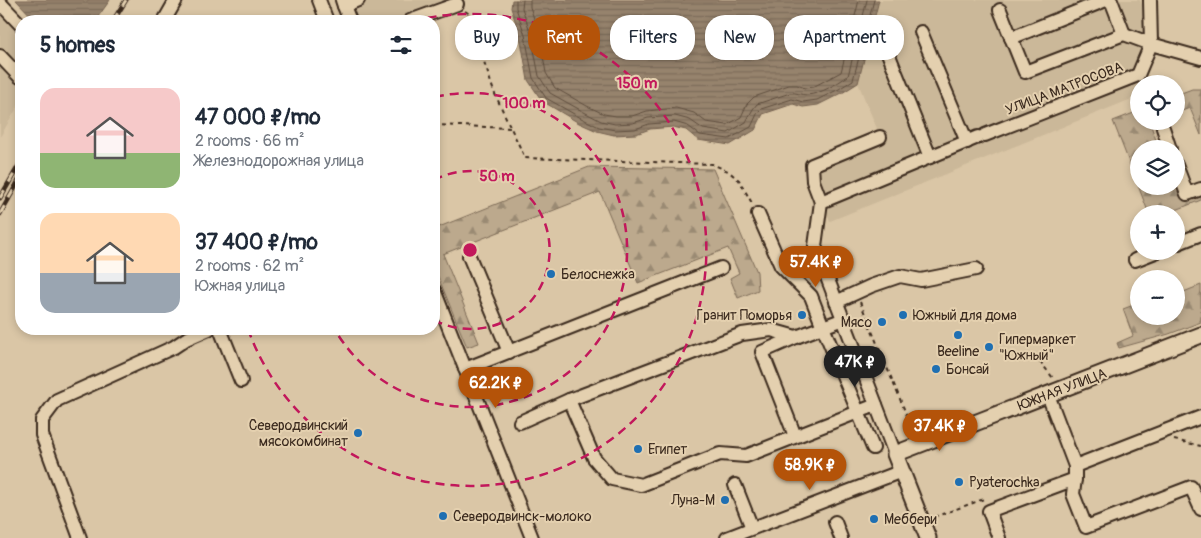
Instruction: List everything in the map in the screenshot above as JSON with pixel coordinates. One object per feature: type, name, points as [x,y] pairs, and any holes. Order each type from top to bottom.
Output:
[{"type":"main road","name":"ЮЖНАЯ УЛИЦА","points":[[895,454],[1201,335]]},
{"type":"main road","points":[[895,454],[928,538]]},
{"type":"street","points":[[167,15],[176,0]]},
{"type":"street","points":[[319,0],[325,15]]},
{"type":"street","points":[[348,15],[343,3],[358,0]]},
{"type":"street","points":[[1011,38],[1106,0]]},
{"type":"street","points":[[1111,0],[1124,34]]},
{"type":"street","name":"УЛИЦА МАТРОСОВА","points":[[821,202],[930,156],[1138,75],[1152,44],[1150,0]]},
{"type":"street","points":[[0,3],[15,19]]},
{"type":"street","points":[[427,15],[457,4]]},
{"type":"street","points":[[1000,10],[1025,72],[1124,34],[1201,58]]},
{"type":"street","points":[[921,32],[976,138]]},
{"type":"street","points":[[0,56],[15,72]]},
{"type":"street","points":[[891,60],[930,156]]},
{"type":"street","points":[[880,137],[812,164],[813,182],[821,202],[815,246],[895,454]]},
{"type":"street","points":[[1185,189],[1187,194],[1201,189]]},
{"type":"street","points":[[758,214],[781,266],[811,296],[873,448]]},
{"type":"street","points":[[1185,240],[1201,234]]},
{"type":"street","points":[[469,256],[509,352]]},
{"type":"street","points":[[465,369],[721,268]]},
{"type":"street","points":[[836,302],[871,286],[900,276],[921,280],[976,268]]},
{"type":"street","points":[[440,305],[532,538]]},
{"type":"street","points":[[795,436],[762,352],[844,319]]},
{"type":"street","points":[[520,422],[569,400],[742,334],[772,330],[796,338]]},
{"type":"street","points":[[80,538],[42,435],[42,420],[58,400],[174,347],[195,335]]},
{"type":"street","points":[[222,335],[241,381]]},
{"type":"street","points":[[1048,395],[1075,472],[1073,494],[1086,527],[1191,487],[1201,509]]},
{"type":"street","points":[[569,400],[594,458],[612,479],[641,485],[720,454],[746,456],[876,405]]},
{"type":"street","points":[[999,538],[989,511],[1201,417]]},
{"type":"street","points":[[728,538],[902,470]]},
{"type":"street","points":[[735,485],[752,528]]},
{"type":"street","points":[[835,522],[841,538]]},
{"type":"path","points":[[457,4],[468,13],[494,92],[525,158],[712,164],[728,171],[739,180],[758,214]]},
{"type":"path","points":[[440,125],[511,128]]},
{"type":"path","points":[[856,293],[914,433]]},
{"type":"path","points":[[1035,355],[1054,380]]},
{"type":"path","points":[[1172,440],[1201,446]]},
{"type":"path","points":[[922,522],[984,498],[989,511]]},
{"type":"shaded area","points":[[0,0],[10,0],[12,9],[16,15],[15,111],[0,137]]},
{"type":"shaded area","points":[[336,0],[460,0],[434,15],[342,15]]},
{"type":"shaded area","points":[[879,0],[1140,0],[1156,40],[1146,75],[1130,75],[1130,100],[830,221],[807,160],[878,131],[858,83],[864,60],[904,60],[904,15],[875,15]]},
{"type":"green space","points":[[1201,89],[1201,135],[1190,108],[1185,110],[1185,92]]},
{"type":"green space","points":[[1130,114],[1130,130],[1152,130],[1156,140],[1130,140],[1130,165],[1113,121]]},
{"type":"green space","points":[[589,167],[713,169],[757,272],[758,290],[738,298],[730,278],[739,273],[728,248],[638,283],[600,192],[443,254],[479,343],[467,347],[440,282],[440,227]]},
{"type":"green space","points":[[1201,192],[1201,200],[1185,206],[1146,205],[1142,195],[1183,195],[1184,197]]},
{"type":"green space","points":[[1201,285],[1201,322],[1169,334],[1119,348],[1117,343],[1133,336],[1123,309],[1130,306],[1130,325],[1185,325],[1185,291]]},
{"type":"water","points":[[16,0],[110,0],[99,15],[30,15]]},
{"type":"water","points":[[512,0],[879,0],[875,15],[784,15],[784,60],[864,60],[858,83],[818,105],[803,107],[793,104],[763,114],[755,130],[730,145],[698,140],[686,130],[673,127],[650,129],[636,134],[614,135],[597,131],[579,123],[542,101],[528,80],[518,30],[518,15],[513,15],[511,8]]},
{"type":"railway","points":[[117,15],[126,0]]},
{"type":"railway","points":[[0,198],[15,172]]},
{"type":"railway","points":[[0,214],[15,188]]},
{"type":"place","name":"Белоснежка","points":[[551,274]]},
{"type":"place","name":"Гранит Поморья","points":[[802,315]]},
{"type":"place","name":"Южный для дома","points":[[903,315]]},
{"type":"place","name":"Мясо","points":[[882,322]]},
{"type":"place","name":"Beeline","points":[[958,335]]},
{"type":"place","name":"Гипермаркет \"Южный\"","points":[[989,347]]},
{"type":"place","name":"Бонсай","points":[[936,369]]},
{"type":"place","name":"Северодвинский мясокомбинат","points":[[358,433]]},
{"type":"place","name":"Египет","points":[[638,449]]},
{"type":"place","name":"Pyaterochka","points":[[959,482]]},
{"type":"place","name":"Луна-М","points":[[725,500]]},
{"type":"place","name":"Северодвинск-молоко","points":[[443,516]]},
{"type":"place","name":"Меббери","points":[[874,519]]}]
